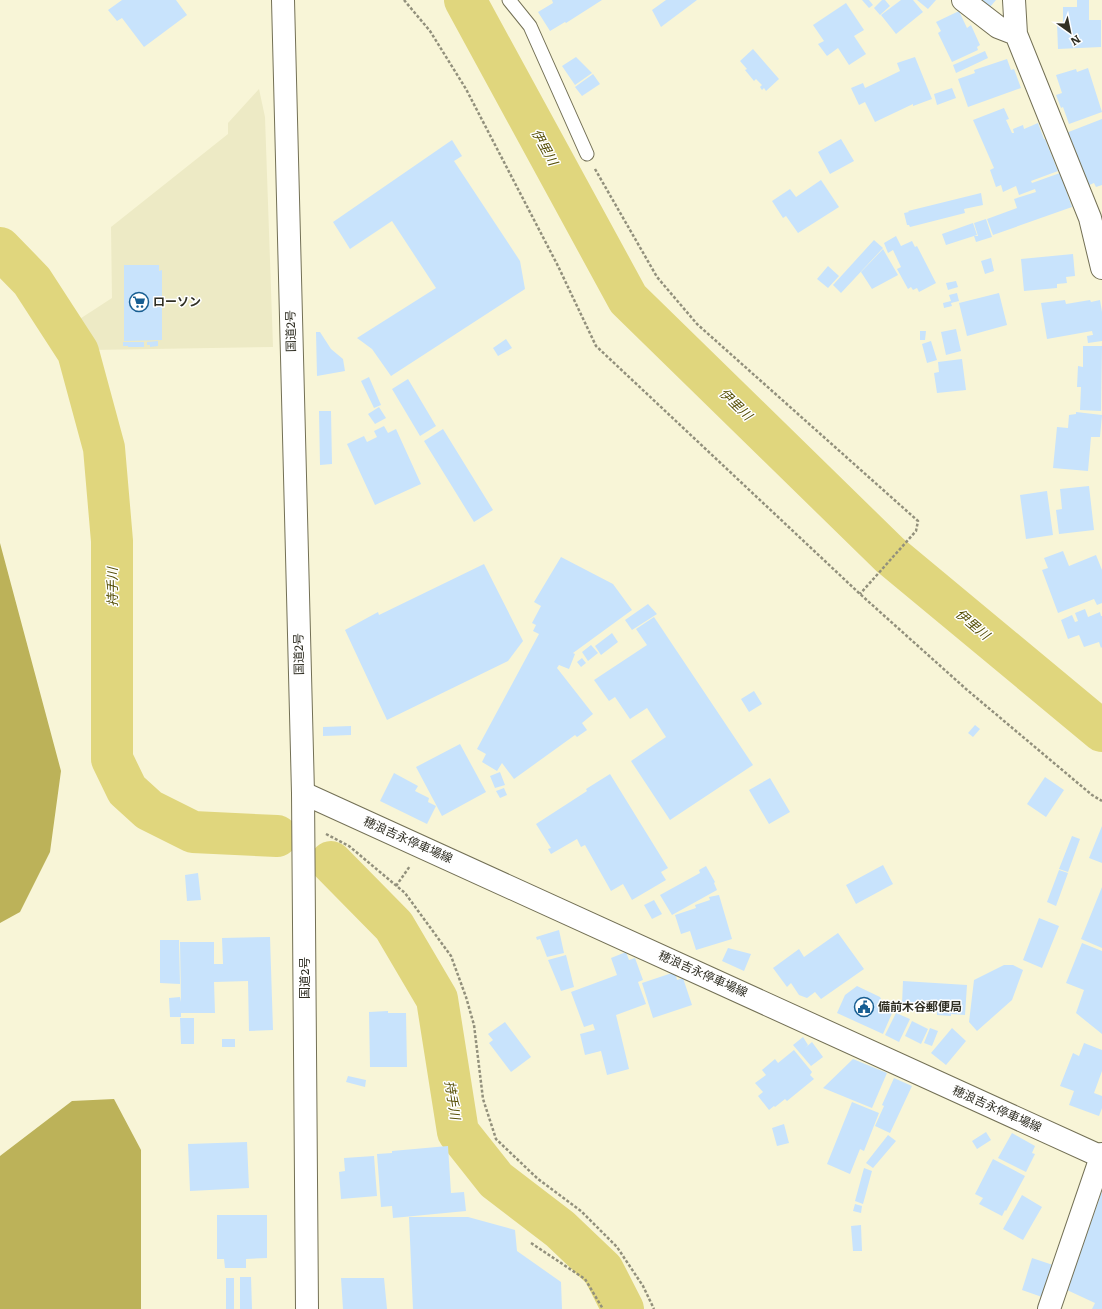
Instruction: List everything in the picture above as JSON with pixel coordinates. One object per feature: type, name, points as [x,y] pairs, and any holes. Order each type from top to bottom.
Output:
[{"type":"main road","name":"国道2号","points":[[283,0],[303,793],[307,1309]]},
{"type":"main road","points":[[963,0],[998,27],[1016,34]]},
{"type":"main road","points":[[1014,0],[1016,34],[1090,218],[1102,268]]},
{"type":"main road","name":"穂浪吉永停車場線","points":[[303,793],[1102,1155]]},
{"type":"main road","points":[[1049,1309],[1102,1155]]},
{"type":"lane","points":[[509,0],[530,26],[587,154]]},
{"type":"path","points":[[404,0],[430,30],[466,89],[554,258],[596,346],[860,594],[966,689],[1092,795],[1102,801]]},
{"type":"path","points":[[587,154],[657,277],[697,324],[918,521],[916,531],[860,594]]},
{"type":"path","points":[[303,824],[349,846],[405,893],[451,956],[466,996],[474,1026],[483,1099],[496,1140],[529,1171],[581,1211],[617,1247],[643,1286],[654,1309]]},
{"type":"path","points":[[531,1244],[585,1279],[602,1309]]},
{"type":"shaded area","points":[[259,89],[265,117],[273,347],[92,350],[72,324],[112,298],[111,227],[228,134],[228,123]]},
{"type":"shaded area","points":[[0,543],[61,771],[50,852],[20,912],[0,923]]},
{"type":"shaded area","points":[[114,1099],[141,1150],[141,1309],[0,1309],[0,1156],[72,1101]]},
{"type":"building","points":[[122,0],[176,0],[187,15],[144,47],[122,18],[117,21],[108,10]]},
{"type":"building","points":[[552,0],[602,0],[566,23],[565,22],[550,31],[538,12],[553,3]]},
{"type":"building","points":[[666,0],[697,0],[661,27],[652,10]]},
{"type":"building","points":[[862,0],[869,0],[873,5],[869,8]]},
{"type":"building","points":[[882,0],[885,0],[890,6],[880,15],[874,8]]},
{"type":"building","points":[[901,0],[913,0],[923,12],[896,34],[881,15]]},
{"type":"building","points":[[917,0],[936,0],[928,9]]},
{"type":"building","points":[[980,0],[996,0],[990,7]]},
{"type":"building","points":[[1077,0],[1089,0],[1089,20],[1101,20],[1101,47],[1058,49],[1057,23],[1063,23],[1063,7],[1077,7]]},
{"type":"building","points":[[846,3],[864,30],[854,36],[866,54],[849,65],[838,48],[827,56],[818,44],[824,41],[813,25]]},
{"type":"building","points":[[959,11],[967,28],[971,25],[980,45],[977,47],[978,50],[952,62],[938,33],[941,31],[936,22]]},
{"type":"building","points":[[753,49],[779,79],[766,91],[764,88],[762,90],[760,87],[762,85],[756,79],[754,81],[740,61]]},
{"type":"building","points":[[985,51],[988,58],[956,73],[953,65]]},
{"type":"building","points":[[576,57],[592,73],[575,85],[562,66]]},
{"type":"building","points":[[915,57],[932,99],[913,106],[913,104],[875,122],[865,102],[859,105],[851,88],[863,83],[865,88],[900,71],[897,63]]},
{"type":"building","points":[[1007,59],[1011,70],[1014,69],[1021,88],[968,107],[958,79],[975,73],[974,70]]},
{"type":"building","points":[[1088,68],[1102,112],[1069,124],[1063,107],[1061,108],[1056,95],[1062,93],[1056,75],[1076,69],[1077,72]]},
{"type":"building","points":[[593,74],[600,84],[582,96],[575,87]]},
{"type":"building","points":[[952,88],[956,98],[937,105],[934,94]]},
{"type":"building","points":[[1004,108],[1009,119],[1006,120],[1012,133],[1014,133],[1013,129],[1023,125],[1024,129],[1038,123],[1058,171],[1031,181],[1032,183],[1060,173],[1072,207],[993,235],[987,219],[1017,208],[1014,199],[1036,192],[1035,189],[1019,195],[1016,186],[1003,192],[1001,185],[996,187],[990,170],[994,168],[973,120]]},
{"type":"building","points":[[1102,119],[1102,185],[1096,187],[1094,183],[1087,186],[1066,133]]},
{"type":"building","points":[[841,139],[854,161],[830,174],[818,152]]},
{"type":"building","points":[[452,140],[462,156],[454,161],[520,261],[525,289],[391,376],[372,349],[357,338],[436,288],[392,221],[350,249],[333,222]]},
{"type":"building","points":[[821,180],[839,207],[798,233],[786,216],[783,218],[772,201],[790,189],[796,197]]},
{"type":"building","points":[[981,193],[983,205],[964,209],[965,213],[910,227],[907,225],[904,213],[909,212],[908,211]]},
{"type":"building","points":[[986,219],[992,237],[976,242],[974,236],[978,236],[974,223]]},
{"type":"building","points":[[973,223],[977,235],[946,245],[942,234]]},
{"type":"building","points":[[896,236],[901,246],[912,241],[915,247],[917,246],[936,283],[919,292],[917,288],[913,290],[911,287],[908,289],[897,269],[901,267],[893,250],[888,253],[884,243]]},
{"type":"building","points":[[874,240],[883,248],[841,293],[833,285]]},
{"type":"building","points":[[883,249],[898,275],[872,289],[861,272]]},
{"type":"building","points":[[1073,254],[1075,276],[1066,277],[1067,283],[1057,284],[1057,288],[1024,291],[1021,259]]},
{"type":"building","points":[[991,258],[994,271],[985,274],[981,261]]},
{"type":"building","points":[[124,265],[159,265],[159,271],[162,270],[162,340],[124,341]]},
{"type":"building","points":[[828,266],[839,276],[828,288],[817,279]]},
{"type":"building","points":[[956,281],[958,287],[948,290],[946,283]]},
{"type":"building","points":[[957,293],[959,301],[951,303],[952,306],[944,308],[943,303],[951,301],[949,295]]},
{"type":"building","points":[[999,293],[1007,325],[967,336],[959,303]]},
{"type":"building","points":[[1065,300],[1066,304],[1100,300],[1102,312],[1102,341],[1088,343],[1087,336],[1093,335],[1092,331],[1047,339],[1041,303]]},
{"type":"building","points":[[956,329],[961,351],[946,355],[941,332]]},
{"type":"building","points":[[920,331],[926,331],[925,340],[920,340]]},
{"type":"building","points":[[316,332],[320,332],[331,349],[343,359],[345,371],[317,376]]},
{"type":"building","points":[[506,339],[512,348],[498,356],[493,348]]},
{"type":"building","points":[[158,341],[158,346],[150,347],[150,345],[147,345],[147,342]]},
{"type":"building","points":[[931,341],[937,360],[927,363],[922,344]]},
{"type":"building","points":[[123,342],[144,342],[144,347],[123,346]]},
{"type":"building","points":[[1083,346],[1102,346],[1101,411],[1080,410],[1081,387],[1077,387],[1078,366],[1083,367]]},
{"type":"building","points":[[962,359],[966,390],[937,393],[934,373],[939,372],[938,362]]},
{"type":"building","points":[[369,377],[381,405],[374,408],[361,381]]},
{"type":"building","points":[[408,379],[436,426],[420,436],[392,389]]},
{"type":"building","points":[[379,407],[386,418],[375,424],[368,414]]},
{"type":"building","points":[[319,411],[331,411],[332,464],[320,465]]},
{"type":"building","points":[[1076,412],[1102,415],[1100,437],[1091,437],[1088,471],[1053,468],[1057,427],[1068,428],[1069,415],[1076,414]]},
{"type":"building","points":[[384,426],[388,433],[396,429],[421,484],[375,505],[347,444],[364,436],[367,442],[377,437],[374,431]]},
{"type":"building","points":[[443,429],[493,510],[474,522],[424,441]]},
{"type":"building","points":[[1089,486],[1094,530],[1059,534],[1056,510],[1062,509],[1060,489]]},
{"type":"building","points":[[1047,491],[1053,535],[1026,539],[1020,495]]},
{"type":"building","points":[[1063,551],[1069,566],[1096,555],[1102,570],[1102,603],[1097,605],[1094,599],[1058,613],[1042,570],[1048,568],[1044,558]]},
{"type":"building","points":[[561,557],[613,584],[632,610],[573,653],[575,654],[569,669],[559,665],[557,668],[593,714],[582,723],[587,730],[577,737],[575,735],[514,779],[502,763],[497,771],[482,762],[486,754],[477,749],[539,634],[533,631],[536,625],[532,623],[541,606],[534,602]]},
{"type":"building","points":[[484,564],[523,641],[508,661],[387,720],[345,630],[378,612],[379,615]]},
{"type":"building","points":[[648,604],[657,614],[632,630],[625,620]]},
{"type":"building","points":[[1085,609],[1088,617],[1100,612],[1102,616],[1101,648],[1099,642],[1084,647],[1079,635],[1068,639],[1061,620],[1072,615],[1075,622],[1078,621],[1075,613]]},
{"type":"building","points":[[654,617],[753,765],[670,820],[631,761],[666,737],[647,708],[630,719],[615,697],[609,701],[594,680],[647,645],[636,629]]},
{"type":"building","points":[[612,633],[618,642],[601,655],[595,646]]},
{"type":"building","points":[[591,645],[598,653],[588,661],[582,652]]},
{"type":"building","points":[[582,658],[586,663],[581,667],[577,662]]},
{"type":"building","points":[[754,691],[762,704],[749,712],[741,699]]},
{"type":"building","points":[[975,725],[980,729],[973,737],[968,733]]},
{"type":"building","points":[[351,726],[351,735],[323,736],[323,727]]},
{"type":"building","points":[[460,744],[486,792],[442,816],[416,767]]},
{"type":"building","points":[[500,772],[505,785],[495,788],[490,776]]},
{"type":"building","points":[[394,773],[418,786],[415,791],[429,798],[428,802],[436,806],[427,824],[380,801]]},
{"type":"building","points":[[610,774],[668,868],[661,872],[666,880],[632,900],[623,884],[611,891],[585,845],[581,847],[577,839],[551,854],[548,849],[551,848],[536,824],[587,791],[586,789]]},
{"type":"building","points":[[1045,777],[1064,790],[1046,817],[1027,804]]},
{"type":"building","points":[[770,778],[790,812],[769,824],[749,790]]},
{"type":"building","points":[[504,788],[507,795],[500,798],[496,791]]},
{"type":"building","points":[[1102,826],[1102,863],[1089,858]]},
{"type":"building","points":[[1072,836],[1080,839],[1068,872],[1059,869]]},
{"type":"building","points":[[883,865],[893,884],[856,904],[846,885]]},
{"type":"building","points":[[706,866],[715,882],[714,883],[717,890],[672,915],[660,895],[700,873],[699,870]]},
{"type":"building","points":[[1059,870],[1068,873],[1056,906],[1047,902]]},
{"type":"building","points":[[198,873],[201,900],[187,901],[185,875]]},
{"type":"building","points":[[1102,887],[1102,948],[1081,939]]},
{"type":"building","points":[[719,895],[732,939],[696,950],[690,931],[681,934],[675,915],[696,908],[695,905],[710,900],[709,897]]},
{"type":"building","points":[[654,900],[662,914],[652,919],[644,905]]},
{"type":"building","points":[[1039,918],[1059,926],[1042,968],[1023,960]]},
{"type":"building","points":[[559,930],[564,953],[547,957],[540,939],[537,940],[536,937]]},
{"type":"building","points":[[838,933],[864,969],[821,999],[815,992],[807,998],[799,995],[791,983],[787,987],[773,968],[799,949],[804,957]]},
{"type":"building","points":[[270,937],[273,1030],[249,1031],[248,981],[214,982],[215,1013],[181,1013],[181,1017],[170,1017],[169,998],[180,997],[181,1002],[180,942],[214,942],[214,964],[223,964],[222,938]]},
{"type":"building","points":[[160,940],[179,940],[180,984],[160,983]]},
{"type":"building","points":[[1082,943],[1102,951],[1102,1034],[1076,1013],[1084,990],[1066,983]]},
{"type":"building","points":[[728,948],[751,954],[744,971],[722,961]]},
{"type":"building","points":[[626,952],[629,960],[635,958],[643,980],[638,982],[646,1004],[616,1015],[629,1069],[607,1075],[601,1051],[585,1055],[580,1034],[595,1030],[593,1024],[584,1027],[571,992],[617,975],[611,958]]},
{"type":"building","points":[[566,955],[574,987],[561,991],[548,960]]},
{"type":"building","points":[[1004,965],[1013,965],[1023,970],[1012,1000],[977,1031],[969,1022],[974,980]]},
{"type":"building","points":[[675,972],[677,980],[683,978],[692,1005],[653,1018],[642,983]]},
{"type":"building","points":[[903,981],[967,985],[965,1015],[937,1015],[937,1010],[907,1008],[902,1004]]},
{"type":"building","name":"備前木谷郵便局","points":[[857,986],[880,997],[880,1002],[885,1004],[893,1011],[883,1034],[837,1013],[845,995]]},
{"type":"building","points":[[388,1011],[388,1013],[406,1013],[407,1067],[370,1067],[369,1012]]},
{"type":"building","points":[[896,1013],[910,1019],[899,1042],[885,1035]]},
{"type":"building","points":[[180,1018],[194,1018],[194,1044],[181,1044]]},
{"type":"building","points":[[912,1021],[928,1029],[921,1044],[905,1036]]},
{"type":"building","points":[[505,1022],[531,1057],[511,1072],[489,1043],[493,1040],[488,1034]]},
{"type":"building","points":[[930,1028],[938,1031],[932,1046],[924,1043]]},
{"type":"building","points":[[952,1028],[966,1041],[946,1065],[931,1053]]},
{"type":"building","points":[[803,1037],[808,1045],[805,1048],[812,1042],[823,1057],[811,1066],[793,1045]]},
{"type":"building","points":[[222,1039],[235,1039],[235,1047],[222,1047]]},
{"type":"building","points":[[1084,1043],[1102,1050],[1102,1071],[1094,1093],[1102,1096],[1102,1108],[1099,1116],[1069,1105],[1074,1091],[1060,1086],[1073,1053],[1079,1056]]},
{"type":"building","points":[[794,1050],[812,1072],[810,1075],[814,1079],[787,1101],[785,1099],[769,1110],[758,1096],[763,1092],[755,1083],[766,1075],[762,1070],[775,1059],[778,1063]]},
{"type":"building","points":[[853,1059],[887,1073],[872,1108],[823,1088]]},
{"type":"building","points":[[348,1076],[366,1080],[365,1087],[346,1082]]},
{"type":"building","points":[[894,1078],[912,1086],[890,1133],[875,1126],[884,1106],[882,1105]]},
{"type":"building","points":[[852,1102],[879,1113],[864,1151],[860,1149],[850,1174],[827,1164]]},
{"type":"building","points":[[784,1124],[789,1143],[777,1146],[772,1128]]},
{"type":"building","points":[[986,1132],[991,1140],[977,1149],[972,1141]]},
{"type":"building","points":[[1012,1133],[1035,1146],[1032,1153],[1035,1154],[1026,1172],[998,1158]]},
{"type":"building","points":[[888,1135],[896,1141],[873,1168],[866,1163]]},
{"type":"building","points":[[247,1142],[249,1188],[190,1191],[188,1144]]},
{"type":"building","points":[[448,1146],[451,1193],[464,1192],[466,1211],[393,1218],[392,1206],[381,1207],[377,1154],[392,1153],[392,1151]]},
{"type":"building","points":[[374,1156],[377,1196],[341,1199],[339,1172],[345,1171],[344,1158]]},
{"type":"building","points":[[993,1159],[1025,1176],[1002,1216],[979,1204],[983,1198],[975,1194]]},
{"type":"building","points":[[864,1168],[872,1171],[863,1204],[855,1201]]},
{"type":"building","points":[[1102,1191],[1102,1309],[1092,1309],[1095,1303],[1067,1290]]},
{"type":"building","points":[[1022,1195],[1042,1207],[1023,1240],[1003,1229]]},
{"type":"building","points":[[855,1204],[862,1206],[861,1213],[853,1211]]},
{"type":"building","points":[[217,1215],[267,1215],[267,1258],[246,1259],[246,1268],[225,1268],[224,1259],[217,1259]]},
{"type":"building","points":[[409,1217],[468,1217],[515,1230],[517,1251],[561,1282],[562,1309],[413,1309]]},
{"type":"building","points":[[861,1225],[862,1251],[853,1251],[851,1226]]},
{"type":"building","points":[[1032,1258],[1053,1265],[1042,1297],[1022,1290]]},
{"type":"building","points":[[240,1277],[251,1277],[252,1309],[240,1309]]},
{"type":"building","points":[[226,1278],[234,1278],[234,1309],[226,1309]]},
{"type":"building","points":[[341,1278],[384,1278],[387,1309],[343,1309]]},
{"type":"waterway","name":"伊里川","points":[[465,0],[628,299],[890,555],[1102,731]]},
{"type":"waterway","name":"持手川","points":[[0,248],[32,281],[78,352],[104,448],[112,541],[112,759],[127,790],[149,810],[193,832],[277,836]]},
{"type":"waterway","name":"持手川","points":[[331,862],[394,926],[437,999],[458,1132],[496,1180],[560,1229],[603,1270],[623,1309]]},
{"type":"place","name":"ローソン","points":[[139,302]]},
{"type":"place","name":"備前木谷郵便局","points":[[864,1007]]}]
